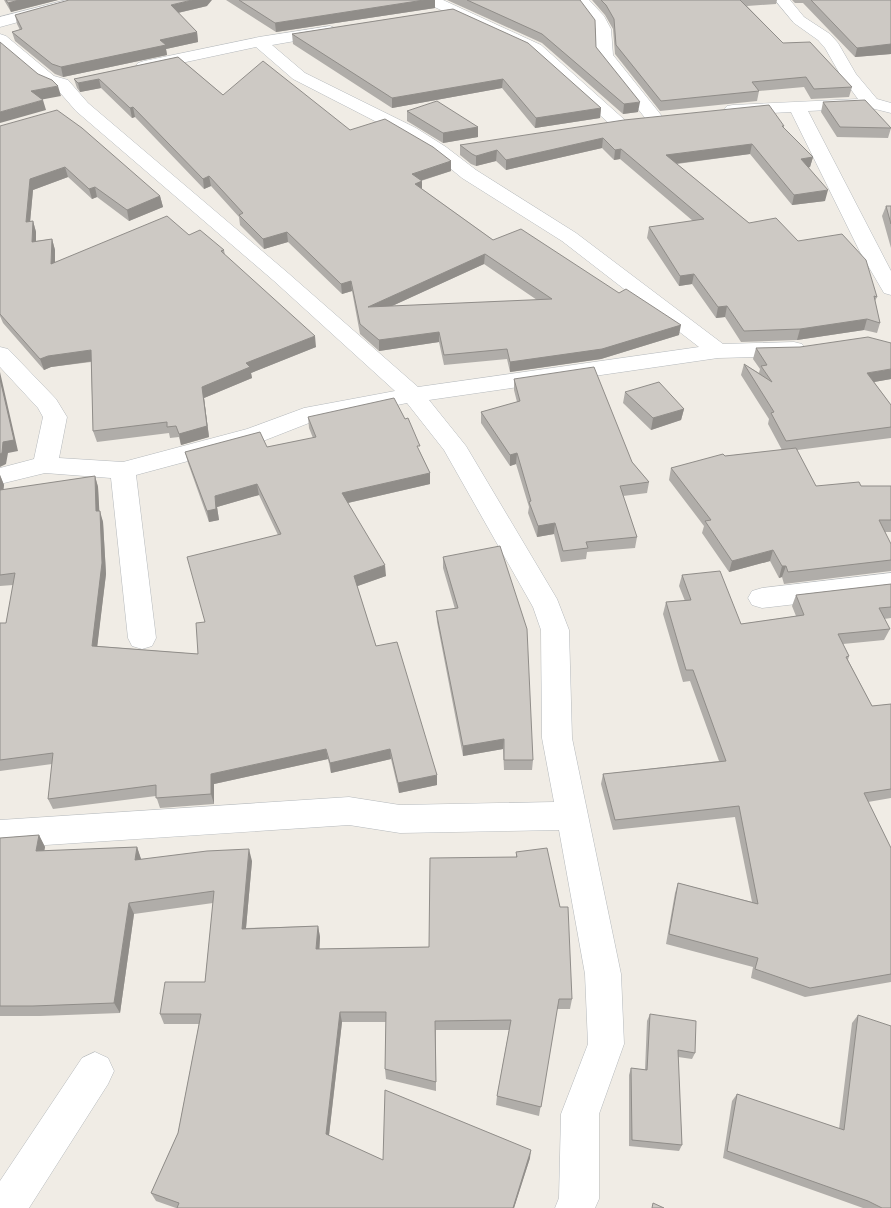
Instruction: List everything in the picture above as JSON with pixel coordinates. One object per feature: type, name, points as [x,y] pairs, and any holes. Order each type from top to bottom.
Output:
[{"type":"street","points":[[0,22],[83,0]]},
{"type":"street","points":[[430,0],[535,48],[618,122]]},
{"type":"street","points":[[582,0],[600,22],[605,33],[602,48],[605,56],[655,119]]},
{"type":"street","points":[[782,0],[799,20],[824,37],[832,46],[849,76],[871,103]]},
{"type":"street","points":[[426,16],[455,11]]},
{"type":"street","points":[[127,70],[258,42],[347,28]]},
{"type":"street","points":[[0,40],[48,79],[71,82],[73,110],[281,276],[413,395],[454,446],[546,606],[555,630],[557,738],[603,974],[606,1044],[580,1114],[579,1199],[575,1208]]},
{"type":"street","points":[[258,42],[299,76],[410,132],[440,151],[470,174],[569,237],[718,351]]},
{"type":"street","points":[[718,112],[871,103],[891,108]]},
{"type":"street","points":[[797,106],[870,252],[891,289]]},
{"type":"street","points":[[599,125],[673,117]]},
{"type":"street","points":[[440,151],[458,148]]},
{"type":"street","points":[[0,476],[45,465],[123,470],[255,435],[304,416],[413,395],[718,351],[797,349],[816,346]]},
{"type":"street","points":[[0,354],[48,404],[55,417],[45,465]]},
{"type":"street","points":[[123,470],[142,638]]},
{"type":"street","points":[[762,598],[891,583]]},
{"type":"street","points":[[0,834],[349,811],[400,819],[572,816]]},
{"type":"street","points":[[6,1208],[95,1071]]},
{"type":"building","points":[[6,0],[19,0],[8,3]]},
{"type":"building","points":[[69,0],[192,0],[171,5],[197,32],[160,40],[166,45],[61,67],[52,64],[12,32],[22,29],[15,15]]},
{"type":"building","points":[[239,0],[424,0],[275,23]]},
{"type":"building","points":[[467,0],[580,0],[595,20],[596,47],[640,102],[624,104],[542,34]]},
{"type":"building","points":[[601,0],[740,0],[783,43],[810,42],[852,87],[814,89],[806,77],[752,82],[759,91],[661,101],[616,45],[614,19]]},
{"type":"building","points":[[811,0],[891,0],[891,44],[857,48]]},
{"type":"building","points":[[453,9],[528,43],[601,108],[536,118],[503,79],[392,98],[292,34]]},
{"type":"building","points":[[0,42],[38,74],[52,80],[58,86],[31,91],[43,100],[0,112]]},
{"type":"building","points":[[178,57],[223,95],[263,61],[350,130],[385,119],[433,147],[451,161],[412,174],[422,181],[415,184],[493,240],[521,229],[619,293],[626,289],[681,325],[602,349],[510,362],[507,349],[444,355],[439,332],[379,340],[360,324],[351,281],[341,284],[287,232],[263,239],[239,215],[243,213],[209,176],[203,179],[133,107],[130,108],[99,79],[78,83],[74,79]],"holes":[[[485,254],[552,299],[368,307]]]},
{"type":"building","points":[[865,100],[891,128],[840,127],[823,102]]},
{"type":"building","points":[[437,101],[478,127],[443,133],[407,111]]},
{"type":"building","points":[[769,105],[784,126],[782,126],[813,157],[801,159],[828,190],[794,195],[752,144],[666,155],[749,223],[776,218],[798,241],[842,234],[866,260],[877,297],[874,296],[880,323],[867,319],[800,329],[744,331],[727,306],[718,307],[694,274],[680,276],[649,227],[704,219],[621,149],[615,150],[603,138],[506,160],[497,150],[476,156],[460,145],[624,120]]},
{"type":"building","points":[[57,110],[82,128],[160,196],[127,210],[95,187],[89,189],[65,167],[30,179],[26,222],[33,221],[32,242],[52,239],[51,264],[167,216],[189,235],[200,230],[224,250],[221,251],[315,336],[246,363],[250,367],[202,387],[207,426],[179,434],[176,426],[167,427],[167,422],[93,431],[91,350],[48,356],[40,359],[0,314],[0,126]]},
{"type":"building","points":[[886,206],[891,206],[891,224]]},
{"type":"building","points":[[868,337],[891,343],[891,369],[867,373],[891,405],[891,427],[786,441],[771,413],[774,412],[744,364],[772,382],[761,366],[767,365],[756,348],[800,347]]},
{"type":"building","points":[[594,367],[632,462],[649,482],[620,486],[637,537],[586,542],[588,548],[563,551],[555,523],[538,526],[529,502],[531,501],[517,453],[510,455],[481,412],[520,401],[514,379]]},
{"type":"building","points":[[0,379],[14,440],[3,442],[2,453],[0,454]]},
{"type":"building","points":[[659,382],[684,409],[653,418],[625,392]]},
{"type":"building","points":[[394,398],[405,419],[408,418],[420,446],[417,446],[430,473],[342,493],[385,565],[354,576],[376,646],[397,642],[437,775],[398,783],[390,749],[330,763],[326,749],[211,774],[211,794],[156,798],[156,785],[48,799],[53,753],[0,760],[0,623],[6,623],[15,573],[0,575],[0,490],[95,476],[96,511],[100,511],[102,563],[92,646],[198,654],[196,623],[205,622],[187,557],[281,534],[257,484],[215,496],[216,509],[207,511],[185,452],[260,432],[267,447],[316,437],[308,417]]},
{"type":"building","points":[[796,448],[816,486],[859,482],[861,486],[891,486],[891,520],[879,520],[891,544],[891,560],[788,572],[786,566],[782,566],[773,550],[732,561],[705,521],[711,520],[671,468],[723,454],[725,456]]},
{"type":"building","points":[[500,546],[527,629],[533,760],[504,760],[504,739],[463,746],[436,611],[458,608],[443,557]]},
{"type":"building","points":[[720,571],[741,624],[804,615],[796,595],[891,584],[891,607],[879,608],[890,629],[838,634],[849,656],[846,657],[872,706],[891,704],[891,789],[864,793],[891,848],[891,974],[810,988],[755,969],[758,958],[669,934],[678,883],[758,904],[739,806],[615,820],[603,774],[726,761],[693,670],[686,670],[666,602],[691,600],[682,575]]},
{"type":"building","points":[[39,835],[36,851],[137,847],[135,860],[207,851],[249,849],[242,929],[318,926],[316,949],[429,947],[430,858],[517,857],[516,852],[547,848],[560,907],[568,907],[572,999],[559,999],[541,1107],[497,1096],[511,1020],[435,1021],[436,1082],[385,1069],[386,1012],[340,1012],[326,1134],[383,1160],[385,1090],[531,1150],[513,1208],[177,1208],[179,1203],[151,1193],[178,1133],[201,1014],[160,1014],[165,982],[205,982],[214,891],[129,903],[114,1003],[0,1006],[0,838]]},
{"type":"building","points":[[650,1014],[696,1021],[695,1053],[678,1050],[682,1145],[632,1140],[631,1068],[647,1070]]},
{"type":"building","points":[[858,1015],[891,1026],[891,1208],[882,1208],[868,1201],[727,1151],[737,1094],[844,1130]]},
{"type":"building","points":[[653,1203],[664,1208],[652,1208]]}]
